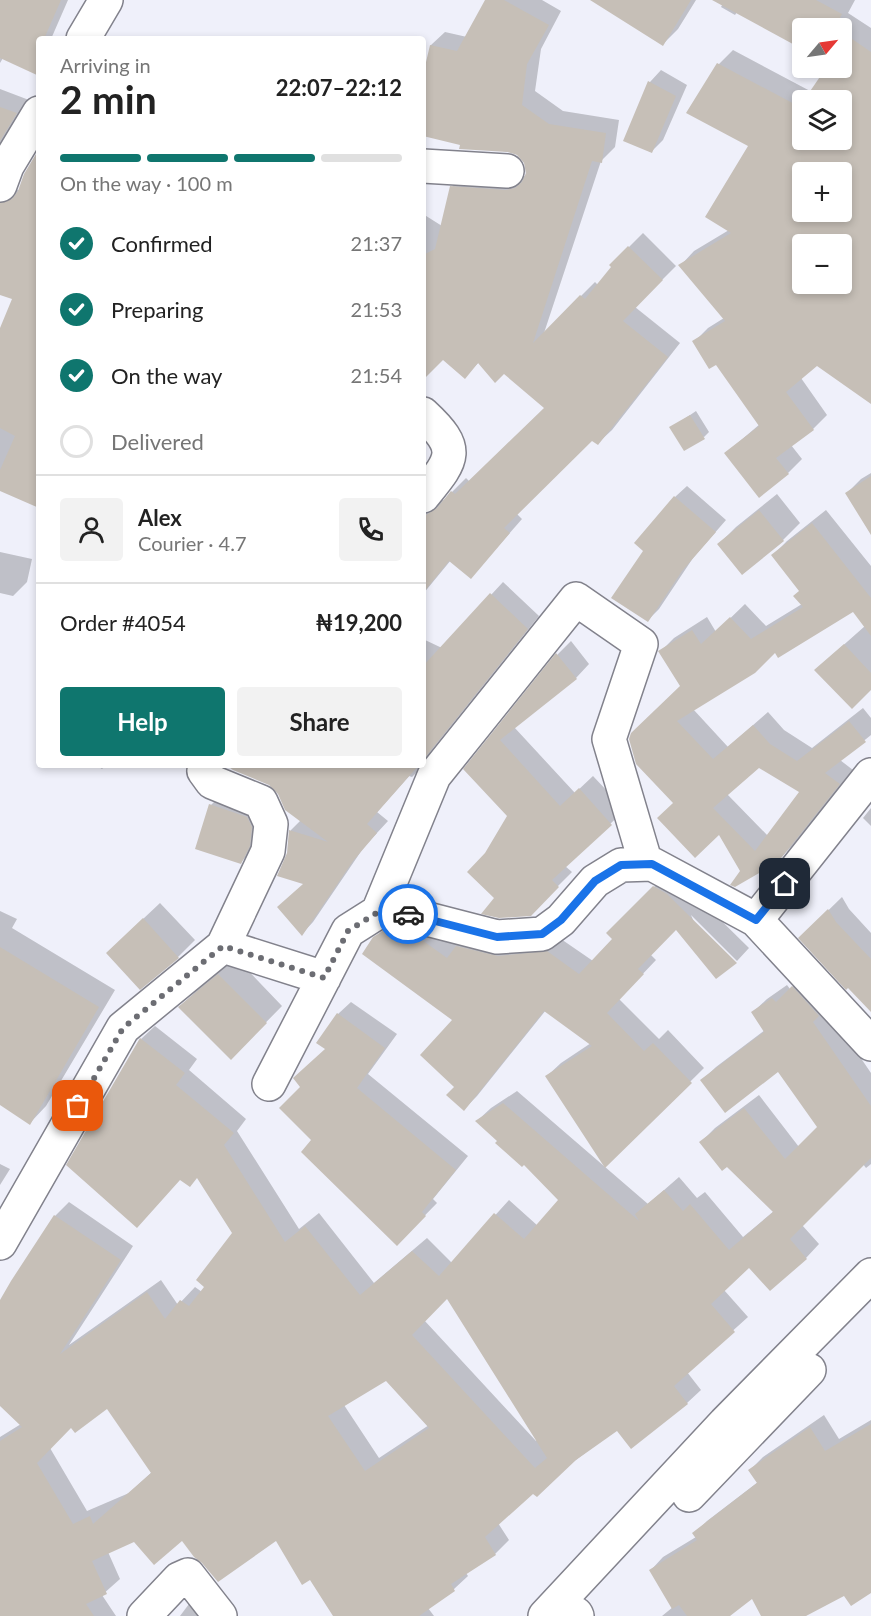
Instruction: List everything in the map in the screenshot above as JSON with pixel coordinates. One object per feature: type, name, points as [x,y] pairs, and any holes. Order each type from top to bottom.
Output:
[{"type":"street","points":[[85,36],[106,0]]},
{"type":"street","points":[[0,185],[7,166],[36,118]]},
{"type":"street","points":[[426,166],[507,171]]},
{"type":"street","points":[[426,417],[446,438],[450,453],[446,469],[426,492]]},
{"type":"street","points":[[378,912],[434,776],[576,599],[641,644],[609,739],[646,864]]},
{"type":"street","points":[[0,1243],[123,1028],[223,946],[268,851],[270,824],[261,802],[212,782],[204,771],[205,768]]},
{"type":"street","points":[[756,920],[871,775]]},
{"type":"street","points":[[270,1084],[348,931],[378,912],[404,912],[497,937],[542,934],[561,920],[595,881],[621,865],[652,864],[756,920],[871,1044]]},
{"type":"street","points":[[223,946],[324,978]]},
{"type":"street","points":[[568,1616],[725,1423],[871,1275]]},
{"type":"street","points":[[568,1616],[871,1306]]},
{"type":"street","points":[[144,1616],[179,1579],[188,1575],[194,1579],[220,1616]]},
{"type":"building","points":[[0,0],[61,0],[45,36],[36,36],[36,75],[0,58]]},
{"type":"building","points":[[485,0],[504,0],[549,25],[527,64],[522,105],[549,124],[606,133],[602,163],[592,161],[533,343],[580,295],[585,299],[611,267],[609,265],[628,246],[663,280],[623,321],[668,357],[598,445],[592,441],[504,528],[510,533],[471,579],[449,561],[426,589],[426,515],[437,508],[451,491],[455,494],[544,408],[504,374],[495,383],[478,363],[465,379],[443,360],[426,377],[426,254],[435,249],[450,186],[506,190],[515,188],[522,182],[526,173],[524,163],[517,155],[508,152],[459,149],[460,145],[426,137],[426,62],[430,45],[457,51]]},
{"type":"building","points":[[590,0],[691,0],[663,46]]},
{"type":"building","points":[[712,0],[816,0],[842,14],[840,18],[792,18],[792,44]]},
{"type":"building","points":[[852,39],[871,52],[871,404],[817,366],[786,392],[814,430],[776,458],[789,474],[759,498],[724,453],[759,426],[716,365],[709,369],[692,341],[725,321],[678,265],[731,233],[705,217],[748,146],[686,113],[717,63],[792,103],[792,150],[852,150],[852,90],[811,90],[819,78],[852,78]]},
{"type":"building","points":[[648,81],[676,96],[652,153],[623,141]]},
{"type":"building","points":[[0,107],[17,113],[0,141]]},
{"type":"building","points":[[36,154],[36,507],[0,491],[0,470],[15,436],[0,428],[0,328],[12,299],[0,295],[0,203],[12,199],[18,191],[24,174]]},
{"type":"building","points":[[690,415],[705,439],[684,451],[669,427]]},
{"type":"building","points":[[871,476],[871,535],[845,493]]},
{"type":"building","points":[[674,496],[716,532],[682,571],[648,622],[611,598],[643,551],[634,543]]},
{"type":"building","points":[[759,510],[784,541],[742,575],[717,544]]},
{"type":"building","points":[[812,523],[871,598],[871,636],[853,612],[778,658],[775,653],[755,673],[677,721],[713,759],[753,725],[770,744],[797,761],[849,721],[866,742],[825,773],[840,784],[778,862],[735,887],[730,885],[740,871],[719,835],[695,858],[657,818],[673,803],[636,764],[629,739],[631,733],[680,686],[658,651],[692,630],[701,644],[730,617],[751,639],[803,607],[793,596],[799,591],[771,555]],"holes":[[[759,768],[799,792],[755,851],[713,808]]]},
{"type":"building","points":[[490,593],[528,629],[426,756],[426,663]]},
{"type":"building","points":[[844,644],[871,673],[871,690],[852,709],[814,670]]},
{"type":"building","points":[[556,653],[577,679],[500,740],[560,806],[579,788],[612,825],[552,880],[559,887],[531,916],[499,918],[481,914],[494,898],[467,872],[485,853],[507,816],[463,769]]},
{"type":"building","points":[[230,768],[416,768],[367,824],[377,833],[353,861],[302,936],[277,907],[303,884],[277,876],[287,853],[289,830],[328,842],[285,810],[278,794],[269,785]]},
{"type":"building","points":[[209,804],[247,817],[252,827],[250,846],[241,864],[195,849]]},
{"type":"building","points":[[653,886],[667,894],[737,963],[716,979],[676,930],[638,969],[644,974],[607,1013],[644,1051],[653,1043],[692,1083],[605,1168],[545,1076],[592,1046],[544,1011],[464,1111],[446,1095],[454,1087],[420,1055],[452,1020],[362,954],[373,937],[383,931],[401,932],[415,935],[447,958],[456,946],[498,956],[547,951],[579,974],[612,939],[606,933]]},
{"type":"building","points":[[828,909],[836,922],[871,959],[871,1012],[848,988],[846,990],[798,938]]},
{"type":"building","points":[[143,918],[179,958],[140,990],[106,953]]},
{"type":"building","points":[[0,947],[99,1007],[30,1125],[0,1105]]},
{"type":"building","points":[[218,974],[267,1023],[231,1060],[178,1007]]},
{"type":"building","points":[[792,986],[819,1016],[813,1022],[871,1106],[871,1158],[790,1239],[807,1259],[770,1291],[749,1268],[711,1304],[735,1332],[674,1386],[688,1404],[631,1449],[617,1431],[576,1460],[537,1497],[533,1494],[485,1537],[496,1555],[451,1584],[455,1591],[419,1616],[333,1616],[310,1580],[302,1585],[276,1541],[218,1582],[182,1541],[154,1565],[134,1542],[92,1561],[107,1594],[86,1604],[94,1616],[0,1616],[0,1441],[22,1427],[0,1406],[0,1300],[11,1281],[54,1215],[121,1260],[60,1354],[147,1292],[165,1319],[180,1300],[189,1306],[204,1287],[196,1280],[232,1233],[197,1178],[190,1187],[180,1180],[137,1228],[66,1165],[140,1038],[185,1073],[176,1085],[234,1133],[224,1145],[285,1242],[305,1226],[360,1295],[412,1251],[439,1276],[494,1213],[524,1239],[558,1200],[524,1165],[522,1167],[495,1143],[497,1141],[475,1121],[503,1103],[639,1221],[635,1214],[664,1190],[683,1211],[690,1204],[729,1250],[773,1212],[727,1167],[722,1171],[699,1142],[744,1108],[785,1159],[817,1127],[778,1072],[725,1113],[700,1080],[764,1032],[751,1012],[772,998],[776,1002]],"holes":[[[447,1299],[547,1458],[535,1468],[412,1335]],[[386,1381],[429,1428],[365,1471],[328,1416]],[[107,1409],[151,1473],[93,1524],[90,1516],[73,1524],[37,1463],[71,1428],[75,1433]]]},
{"type":"building","points":[[337,1013],[385,1048],[357,1088],[456,1170],[422,1212],[426,1216],[397,1246],[301,1152],[311,1140],[279,1108],[300,1087],[293,1078],[325,1049],[316,1043]]},
{"type":"building","points":[[871,1424],[871,1593],[851,1606],[844,1596],[806,1616],[761,1616],[752,1599],[730,1616],[687,1616],[679,1605],[672,1609],[649,1570],[697,1540],[692,1533],[757,1483],[748,1470],[810,1427],[825,1451]]},
{"type":"way so far","points":[[78,1106],[123,1028],[223,946],[324,978],[348,931],[378,912],[408,914]]},
{"type":"route","points":[[408,914],[497,937],[542,934],[561,920],[595,881],[621,865],[652,864],[756,920],[785,884]]}]
